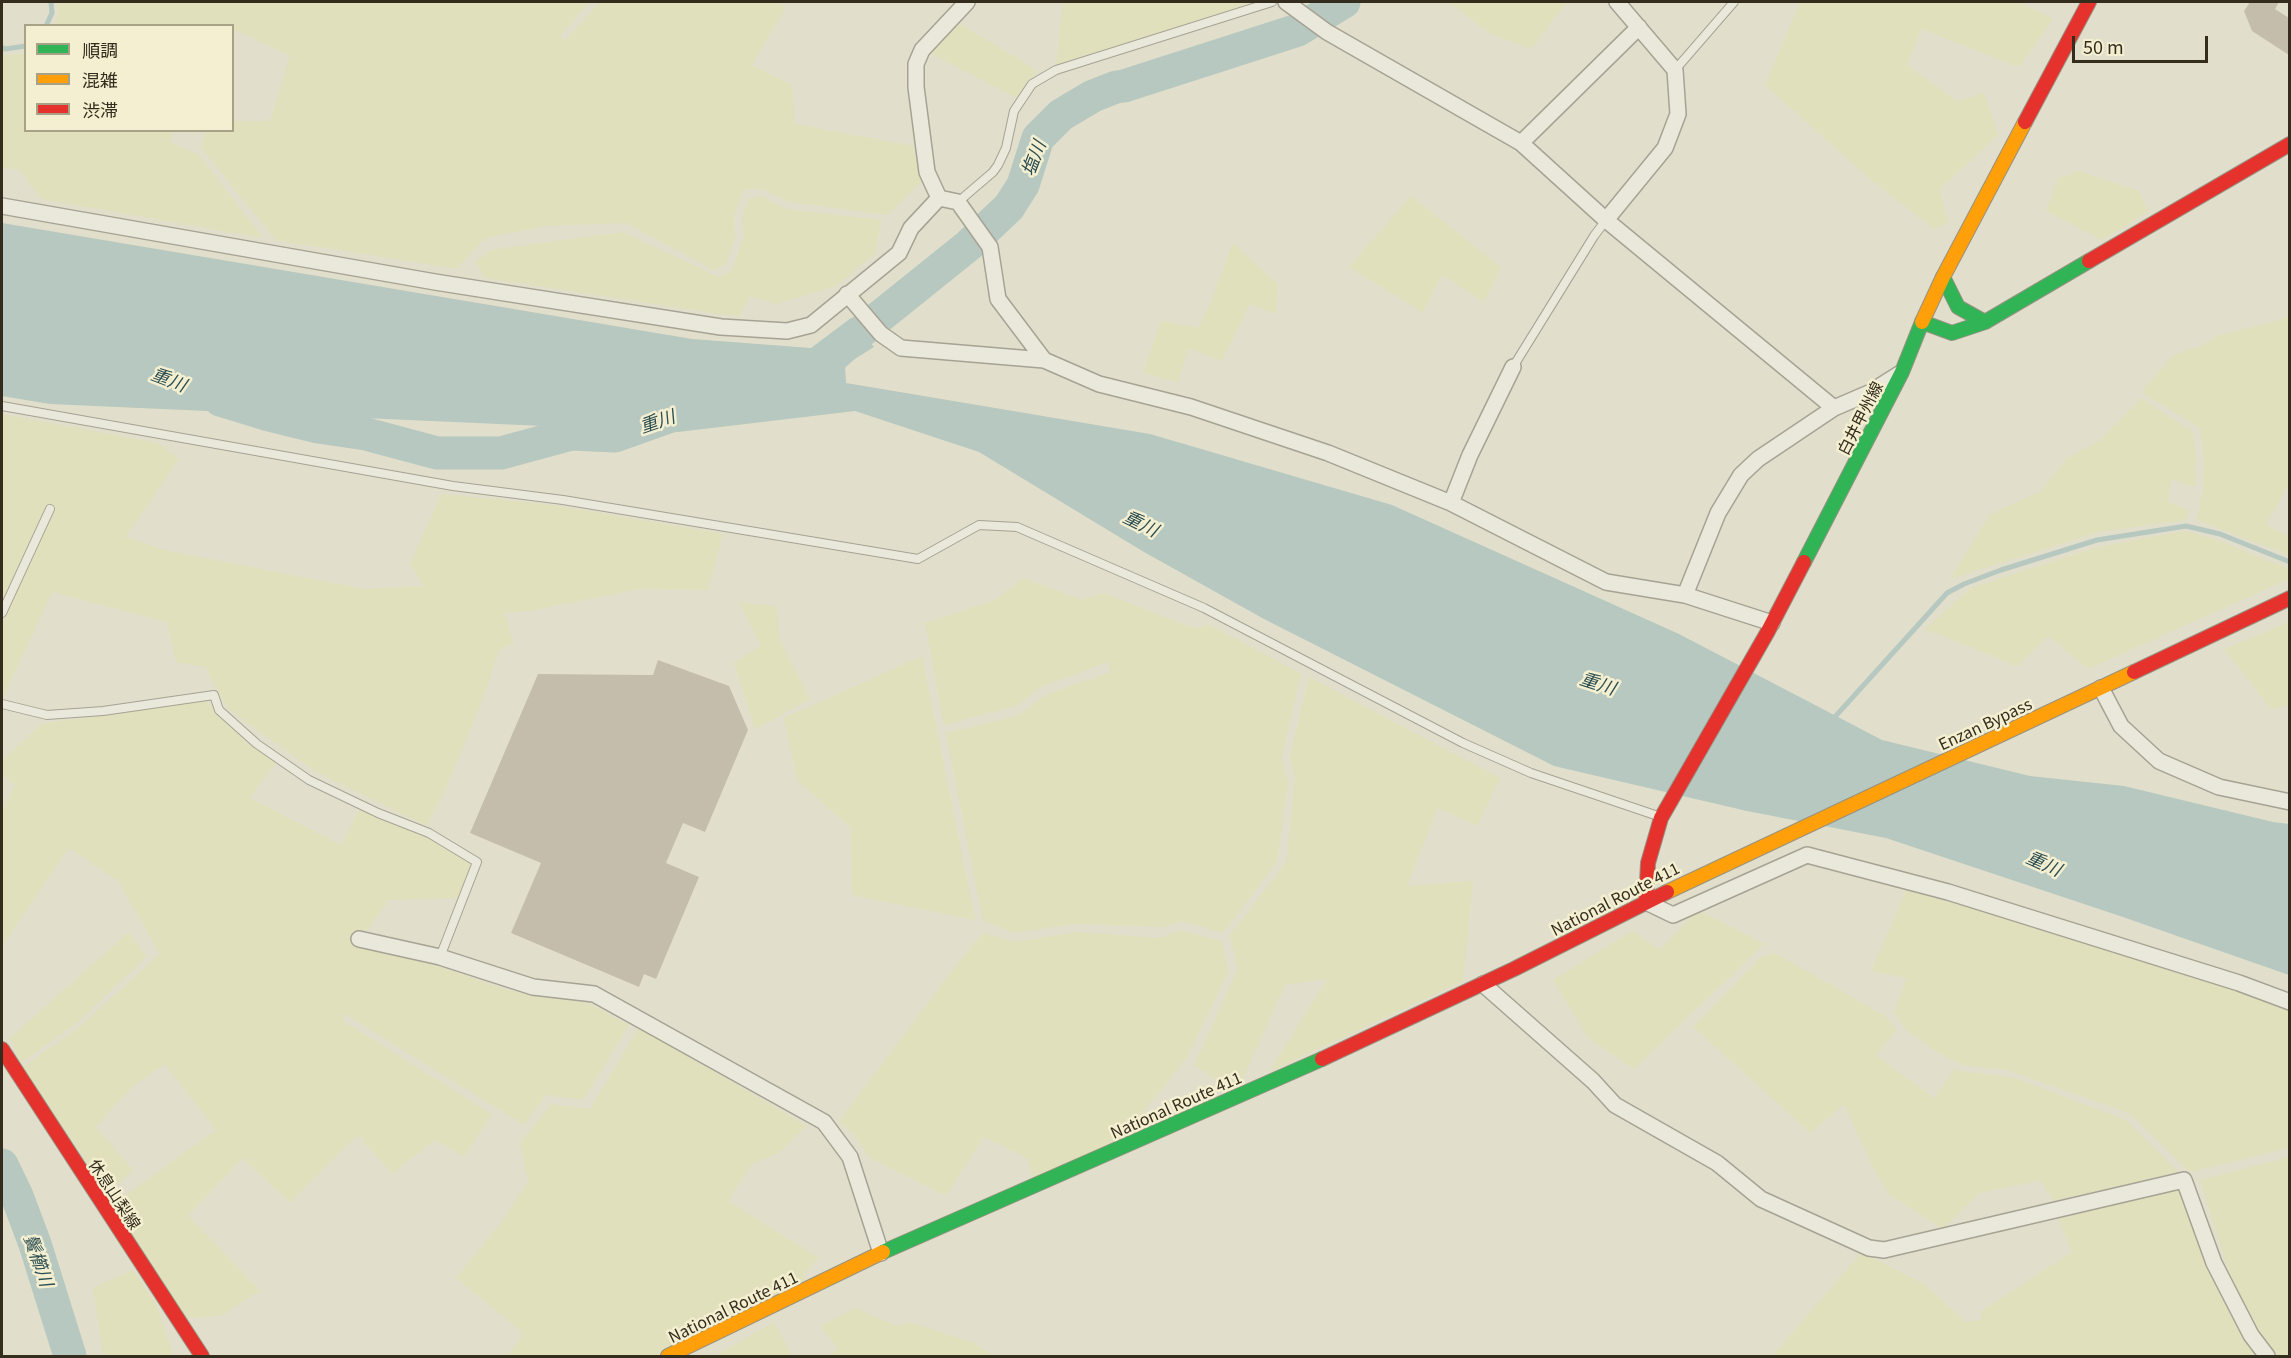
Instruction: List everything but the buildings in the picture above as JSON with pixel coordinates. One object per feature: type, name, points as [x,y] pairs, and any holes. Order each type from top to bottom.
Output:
[{"type":"main road","name":"白井甲州線","points":[[1646,902],[1648,863],[1661,818],[1769,628],[1902,372],[1943,277],[2089,2]]},
{"type":"main road","points":[[1922,322],[1952,333],[1985,322],[2289,144]]},
{"type":"main road","points":[[1943,277],[1958,307],[1985,322]]},
{"type":"main road","name":"Enzan Bypass","points":[[1694,878],[2086,696],[2289,598]]},
{"type":"main road","name":"National Route 411","points":[[668,1356],[881,1253],[1345,1049],[1483,984],[1694,878]]},
{"type":"main road","name":"休息山梨線","points":[[2,1049],[202,1356]]},
{"type":"street","points":[[939,198],[927,172],[916,87],[916,64],[922,50],[967,2]]},
{"type":"street","points":[[1286,2],[1327,32],[1521,143],[1606,220],[1834,408]]},
{"type":"street","points":[[1606,220],[1665,148],[1677,114],[1675,70],[1617,2]]},
{"type":"street","points":[[1521,143],[1639,27]]},
{"type":"street","points":[[939,198],[958,202],[990,247],[998,299],[1044,360]]},
{"type":"street","points":[[2,206],[435,282],[721,327],[787,331],[811,325],[899,253],[911,228],[939,198]]},
{"type":"street","points":[[848,294],[880,334],[901,348],[1044,360],[1099,384],[1191,407],[1328,453],[1450,503],[1606,582],[1685,595],[1769,628]]},
{"type":"street","points":[[1450,503],[1470,455],[1513,368]]},
{"type":"street","points":[[1685,595],[1718,513],[1741,475],[1758,459],[1834,408],[1869,393],[1902,372]]},
{"type":"street","points":[[2102,688],[2121,726],[2159,761],[2219,787],[2289,802]]},
{"type":"street","points":[[1646,902],[1673,915],[1807,855],[1948,892],[2239,983],[2289,1002]]},
{"type":"street","points":[[359,939],[440,957],[533,987],[594,994],[824,1122],[850,1157],[881,1253]]},
{"type":"street","points":[[1483,984],[1593,1081],[1615,1105],[1717,1163],[1761,1199],[1869,1248],[1884,1250],[2184,1180],[2214,1263],[2251,1335],[2268,1356]]},
{"type":"lane","points":[[958,202],[998,165],[1006,148],[1014,111],[1032,84],[1056,70],[1272,2]]},
{"type":"lane","points":[[1675,70],[1734,2]]},
{"type":"lane","points":[[1513,368],[1606,220]]},
{"type":"lane","points":[[2,406],[453,486],[563,500],[918,559],[979,525],[1017,527],[1204,608],[1463,742],[1521,769],[1661,818]]},
{"type":"lane","points":[[2,613],[50,509]]},
{"type":"lane","points":[[2,704],[47,716],[103,711],[214,695],[219,710],[256,744],[309,780],[378,813],[429,832],[477,862],[440,957]]},
{"type":"green space","points":[[57,2],[590,2],[560,36],[565,41],[599,2],[775,2],[786,7],[752,65],[792,85],[795,124],[913,146],[922,181],[888,215],[790,202],[762,189],[743,190],[734,215],[735,237],[726,264],[714,270],[626,223],[546,226],[485,238],[457,269],[276,240],[201,148],[206,132],[234,132],[234,121],[270,121],[290,56],[234,29],[234,24],[56,24],[58,16]]},
{"type":"green space","points":[[1063,2],[1267,2],[1056,65]]},
{"type":"green space","points":[[1448,2],[1567,2],[1531,49],[1491,34]]},
{"type":"green space","points":[[1800,2],[2020,2],[2053,19],[2019,67],[1921,29],[1907,65],[1957,101],[1984,93],[1998,135],[1940,189],[1948,223],[1934,229],[1871,180],[1765,85]]},
{"type":"green space","points":[[956,21],[1038,71],[1016,98],[932,54]]},
{"type":"green space","points":[[2,52],[8,55],[24,54],[24,132],[173,132],[170,142],[198,154],[263,238],[41,199],[19,169],[2,168]]},
{"type":"green space","points":[[2079,171],[2139,191],[2149,211],[2102,240],[2046,211],[2058,178]]},
{"type":"green space","points":[[761,196],[786,209],[881,220],[875,254],[836,286],[776,304],[750,296],[739,317],[485,278],[475,262],[490,250],[623,232],[718,277],[732,270],[744,236],[742,215],[750,198]]},
{"type":"green space","points":[[1411,196],[1501,267],[1484,302],[1442,275],[1423,313],[1349,267]]},
{"type":"green space","points":[[1233,243],[1278,284],[1276,314],[1250,304],[1222,361],[1188,348],[1178,382],[1143,373],[1161,321],[1198,328],[1210,304]]},
{"type":"green space","points":[[2289,313],[2289,484],[2266,524],[2289,537],[2289,555],[2197,520],[2203,488],[2204,460],[2200,428],[2143,393],[2145,387],[2175,354],[2202,346],[2220,335],[2284,319]]},
{"type":"green space","points":[[2141,398],[2193,432],[2196,458],[2195,487],[2171,479],[2168,502],[2189,510],[2187,520],[2099,532],[1950,579],[1990,515],[2041,491],[2067,458],[2099,441]]},
{"type":"green space","points":[[2,414],[158,443],[179,459],[126,537],[164,550],[364,589],[424,586],[410,565],[441,494],[553,505],[723,534],[708,590],[641,589],[529,611],[505,613],[513,643],[499,651],[449,781],[427,826],[316,772],[228,709],[205,667],[176,662],[167,622],[52,592],[2,700],[2,623],[55,510],[49,505],[2,603]]},
{"type":"green space","points":[[2184,531],[2215,539],[2289,569],[2289,579],[2088,669],[2049,636],[2017,666],[1925,629],[1971,588],[2094,548]]},
{"type":"green space","points":[[1024,578],[1082,600],[1103,593],[1197,629],[1208,624],[1301,674],[1281,759],[1288,781],[1277,862],[1223,933],[1181,921],[1164,927],[1076,924],[1015,933],[983,921],[946,733],[1020,715],[1045,695],[1111,672],[1108,662],[1041,687],[1016,706],[944,725],[925,623],[993,601]]},
{"type":"green space","points":[[739,602],[777,607],[779,638],[810,699],[755,729],[734,663],[761,646]]},
{"type":"green space","points":[[2289,622],[2289,705],[2271,709],[2224,649]]},
{"type":"green space","points":[[922,656],[975,920],[852,895],[851,828],[797,780],[784,718]]},
{"type":"green space","points":[[1309,677],[1500,778],[1477,826],[1438,808],[1407,886],[1473,881],[1463,981],[1269,1072],[1327,979],[1285,985],[1243,1078],[1231,1090],[1194,1065],[1238,969],[1230,935],[1287,861],[1295,778],[1290,757]]},
{"type":"green space","points":[[204,700],[280,757],[250,798],[341,845],[360,808],[435,840],[477,862],[463,898],[389,900],[360,939],[508,990],[588,1003],[629,1025],[583,1100],[546,1095],[524,1125],[345,1014],[342,1020],[492,1114],[464,1157],[435,1140],[392,1174],[358,1135],[290,1203],[243,1158],[188,1215],[260,1291],[222,1315],[182,1319],[113,1204],[216,1130],[165,1064],[132,1087],[96,1127],[133,1170],[108,1193],[22,1068],[78,1028],[160,954],[118,881],[69,848],[2,946],[2,807],[4,808],[15,785],[2,774],[2,760],[42,724]]},
{"type":"green space","points":[[1907,889],[2243,991],[2289,1010],[2289,1148],[2190,1172],[2129,1113],[2007,1070],[1962,1065],[1935,1051],[1904,1028],[1894,1012],[1907,978],[1871,971]]},
{"type":"green space","points":[[1698,910],[1764,944],[1634,1069],[1588,1038],[1553,980],[1632,931],[1660,950]]},
{"type":"green space","points":[[1179,930],[1222,941],[1228,972],[1188,1056],[1144,1111],[1132,1133],[1033,1181],[1028,1159],[984,1137],[946,1196],[869,1157],[855,1136],[839,1121],[983,933],[1015,942],[1078,932],[1162,938]]},
{"type":"green space","points":[[129,932],[146,957],[77,1023],[20,1063],[10,1038]]},
{"type":"green space","points":[[1775,953],[1885,1016],[1897,1030],[1876,1055],[1934,1098],[1954,1070],[2015,1078],[2126,1120],[2180,1174],[2055,1205],[2041,1180],[1980,1193],[1943,1229],[1890,1195],[1873,1168],[1844,1104],[1811,1133],[1693,1027],[1761,957]]},
{"type":"green space","points":[[639,1028],[807,1126],[779,1153],[751,1165],[728,1201],[819,1258],[803,1275],[809,1288],[660,1356],[508,1356],[520,1338],[521,1331],[456,1278],[500,1224],[528,1181],[520,1143],[551,1104],[590,1109]]},
{"type":"green space","points":[[2289,1157],[2289,1356],[2272,1356],[2235,1292],[2200,1180]]},
{"type":"green space","points":[[2187,1184],[2262,1356],[1772,1356],[1862,1252],[1926,1285],[1965,1322],[1982,1320],[1981,1311],[2072,1252],[2058,1217]]},
{"type":"green space","points":[[133,1270],[157,1306],[173,1356],[103,1356],[93,1288]]},
{"type":"green space","points":[[855,1308],[897,1326],[909,1322],[974,1343],[995,1356],[826,1356],[838,1349],[820,1326]]},
{"type":"green space","points":[[774,1322],[792,1356],[715,1356]]},
{"type":"water","points":[[2,223],[692,339],[811,348],[851,318],[874,347],[845,365],[846,383],[1150,434],[1392,505],[1679,634],[1882,740],[2030,776],[2124,786],[2289,824],[2289,975],[1886,838],[1747,811],[1554,766],[1264,619],[1144,552],[979,452],[855,411],[678,432],[50,404],[2,396]]},
{"type":"waterway","points":[[47,24],[52,13],[51,2]]},
{"type":"waterway","name":"塩川","points":[[829,360],[969,245],[1009,207],[1023,185],[1038,138],[1061,115],[1093,96],[1116,87],[1298,30],[1344,2]]},
{"type":"waterway","points":[[2,47],[5,49],[24,46]]},
{"type":"waterway","name":"重川","points":[[220,400],[318,427],[366,434],[437,453],[501,453],[571,434],[615,436],[674,415]]},
{"type":"waterway","points":[[1833,719],[1947,593],[2001,570],[2097,540],[2186,526],[2220,534],[2290,562]]},
{"type":"waterway","name":"鬢櫛川","points":[[2,1165],[17,1196],[35,1244],[70,1356]]},
{"type":"traffic: fast","points":[[1804,562],[1902,372],[1922,322],[1952,333],[1985,322],[2089,261]]},
{"type":"traffic: fast","points":[[1943,277],[1958,307],[1985,322]]},
{"type":"traffic: fast","points":[[883,1252],[1322,1059]]},
{"type":"traffic: slow","points":[[1922,322],[1943,277],[2025,122]]},
{"type":"traffic: slow","points":[[1667,892],[2134,672]]},
{"type":"traffic: slow","points":[[668,1356],[883,1252]]},
{"type":"traffic: jam","points":[[2025,122],[2089,2]]},
{"type":"traffic: jam","points":[[2089,261],[2290,144]]},
{"type":"traffic: jam","points":[[1646,902],[1648,863],[1661,818],[1767,633],[1804,562]]},
{"type":"traffic: jam","points":[[2134,672],[2290,598]]},
{"type":"traffic: jam","points":[[1322,1059],[1514,969],[1667,892]]},
{"type":"traffic: jam","points":[[2,1049],[202,1356]]}]
